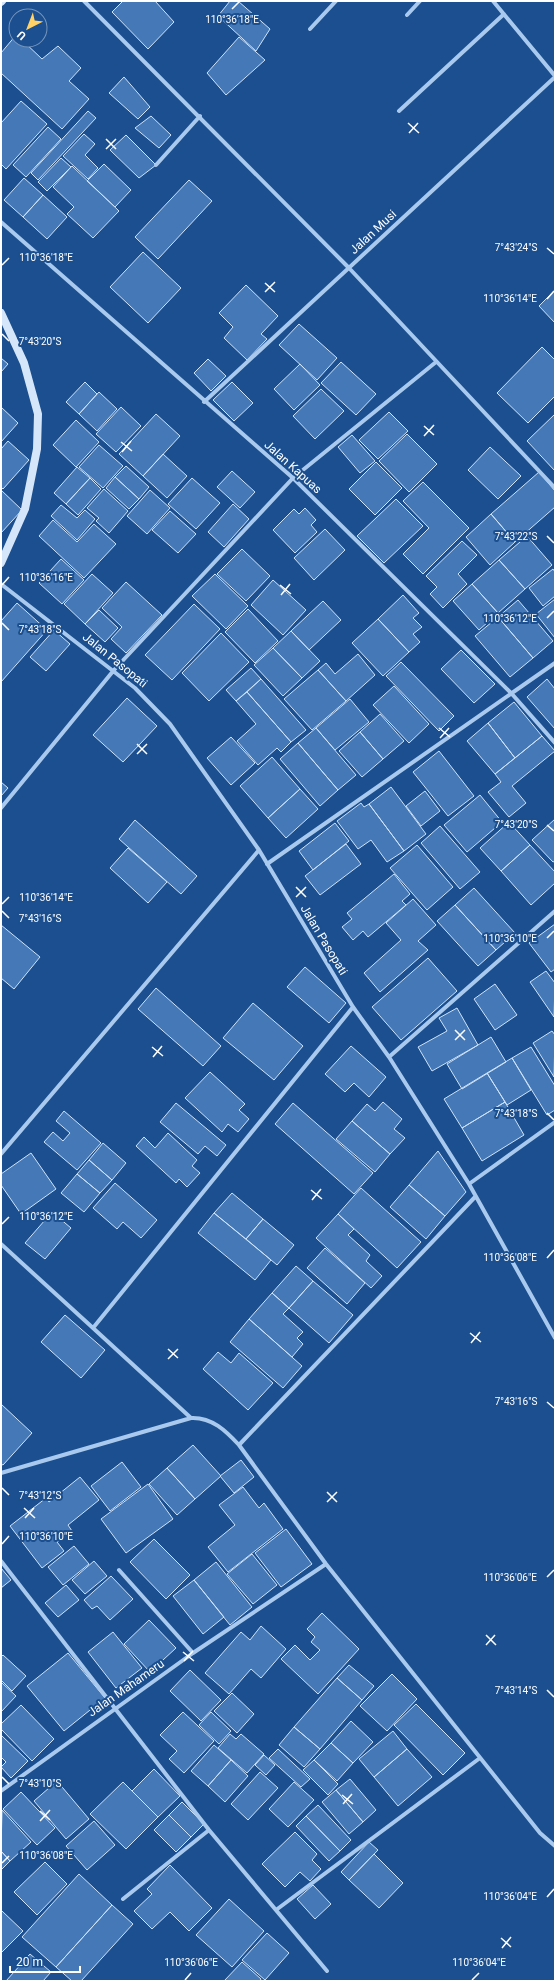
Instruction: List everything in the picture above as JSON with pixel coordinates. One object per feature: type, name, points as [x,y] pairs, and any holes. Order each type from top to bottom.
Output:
[{"type":"main road","points":[[1,313],[24,363],[38,414],[38,449],[25,509],[1,563]]},
{"type":"street","points":[[84,1],[200,116],[349,268],[555,488]]},
{"type":"street","points":[[310,29],[336,1]]},
{"type":"street","points":[[407,15],[420,1]]},
{"type":"street","points":[[492,1],[555,77]]},
{"type":"street","points":[[399,111],[504,14]]},
{"type":"street","name":"Jalan Musi","points":[[204,402],[555,77]]},
{"type":"street","points":[[156,165],[200,116]]},
{"type":"street","name":"Jalan Kapuas","points":[[1,222],[204,402],[293,478],[512,694],[555,743]]},
{"type":"street","points":[[1,808],[114,670],[293,478],[436,362]]},
{"type":"street","name":"Jalan Pasopati","points":[[1,584],[114,670],[135,688],[170,724],[259,850],[353,1007],[389,1057],[469,1184],[555,1338]]},
{"type":"street","points":[[267,864],[555,663]]},
{"type":"street","points":[[1,1154],[259,850]]},
{"type":"street","points":[[389,1057],[555,911]]},
{"type":"street","points":[[93,1328],[353,1007]]},
{"type":"street","points":[[469,1184],[555,1122]]},
{"type":"street","points":[[239,1445],[475,1197]]},
{"type":"street","points":[[1,1244],[191,1418]]},
{"type":"street","points":[[1,1473],[191,1418],[202,1417],[226,1431],[239,1445],[326,1564],[540,1833],[555,1846]]},
{"type":"street","points":[[1,1561],[209,1830],[327,1971]]},
{"type":"street","name":"Jalan Mahameru","points":[[1,1791],[114,1708],[326,1564]]},
{"type":"street","points":[[119,1570],[193,1653]]},
{"type":"street","points":[[276,1910],[480,1758]]},
{"type":"street","points":[[123,1899],[209,1830]]},
{"type":"building","points":[[123,1],[155,1],[174,22],[148,49],[112,12]]},
{"type":"building","points":[[230,1],[238,1],[270,29],[256,51],[218,16]]},
{"type":"building","points":[[239,37],[265,60],[226,95],[207,73]]},
{"type":"building","points":[[8,45],[8,48],[30,48],[42,59],[58,46],[81,68],[69,81],[89,99],[62,129],[1,73],[1,53]]},
{"type":"building","points":[[124,77],[150,107],[138,119],[109,93]]},
{"type":"building","points":[[21,101],[47,124],[6,169],[1,164],[1,123]]},
{"type":"building","points":[[88,111],[96,118],[38,180],[31,173]]},
{"type":"building","points":[[151,116],[171,135],[159,148],[135,128]]},
{"type":"building","points":[[48,127],[61,139],[26,177],[13,165]]},
{"type":"building","points":[[84,134],[95,144],[85,155],[98,168],[88,179],[63,156]]},
{"type":"building","points":[[126,135],[156,165],[139,178],[110,150]]},
{"type":"building","points":[[61,158],[71,167],[47,191],[38,182]]},
{"type":"building","points":[[104,164],[131,190],[115,207],[87,181]]},
{"type":"building","points":[[72,166],[119,211],[93,238],[67,214],[74,207],[53,187]]},
{"type":"building","points":[[24,178],[43,195],[23,217],[4,200]]},
{"type":"building","points":[[189,180],[212,201],[158,259],[135,237]]},
{"type":"building","points":[[43,195],[67,217],[47,239],[23,217]]},
{"type":"building","points":[[143,252],[181,288],[148,323],[110,287]]},
{"type":"building","points":[[246,285],[278,316],[261,334],[267,339],[247,360],[224,338],[233,327],[219,313]]},
{"type":"building","points":[[555,290],[555,323],[539,306]]},
{"type":"building","points":[[299,324],[337,358],[317,380],[279,345]]},
{"type":"building","points":[[542,347],[555,360],[555,396],[528,423],[497,393]]},
{"type":"building","points":[[1,358],[8,364],[1,372]]},
{"type":"building","points":[[208,359],[226,376],[211,391],[194,373]]},
{"type":"building","points":[[341,362],[376,394],[356,415],[321,383]]},
{"type":"building","points":[[300,364],[320,385],[294,410],[274,389]]},
{"type":"building","points":[[85,382],[97,394],[79,414],[66,402]]},
{"type":"building","points":[[232,382],[253,403],[234,421],[213,400]]},
{"type":"building","points":[[321,389],[344,411],[315,439],[293,416]]},
{"type":"building","points":[[99,392],[117,409],[97,431],[79,414]]},
{"type":"building","points":[[1,407],[18,423],[1,442]]},
{"type":"building","points":[[121,407],[141,426],[116,452],[96,434]]},
{"type":"building","points":[[389,412],[408,431],[378,459],[359,440]]},
{"type":"building","points":[[156,414],[180,436],[143,476],[119,454]]},
{"type":"building","points":[[555,414],[555,471],[527,441]]},
{"type":"building","points":[[76,420],[99,442],[76,467],[53,445]]},
{"type":"building","points":[[407,434],[437,464],[409,492],[379,461]]},
{"type":"building","points":[[352,435],[375,461],[360,473],[338,447]]},
{"type":"building","points":[[8,441],[29,460],[3,489],[1,487],[1,449]]},
{"type":"building","points":[[99,445],[123,466],[103,488],[79,467]]},
{"type":"building","points":[[490,447],[521,476],[498,499],[468,470]]},
{"type":"building","points":[[163,454],[187,476],[167,498],[143,476]]},
{"type":"building","points":[[376,462],[402,488],[375,515],[349,489]]},
{"type":"building","points":[[126,466],[149,487],[139,499],[115,477]]},
{"type":"building","points":[[77,467],[90,478],[66,504],[54,493]]},
{"type":"building","points":[[232,471],[255,492],[240,508],[217,487]]},
{"type":"building","points":[[539,472],[555,491],[555,507],[515,542],[491,514]]},
{"type":"building","points":[[115,477],[139,499],[129,509],[106,488]]},
{"type":"building","points":[[90,478],[101,489],[78,515],[66,504]]},
{"type":"building","points":[[192,478],[220,503],[196,529],[168,504]]},
{"type":"building","points":[[423,482],[469,528],[423,574],[403,554],[429,528],[403,501]]},
{"type":"building","points":[[104,489],[128,511],[109,533],[96,521],[99,518],[87,508]]},
{"type":"building","points":[[1,490],[22,510],[1,533]]},
{"type":"building","points":[[150,490],[170,508],[147,534],[127,516]]},
{"type":"building","points":[[396,499],[423,526],[384,563],[357,536]]},
{"type":"building","points":[[233,504],[249,519],[224,547],[208,532]]},
{"type":"building","points":[[61,505],[77,518],[85,510],[95,519],[77,540],[51,516]]},
{"type":"building","points":[[305,508],[316,520],[311,525],[317,532],[295,553],[273,530],[294,509],[299,514]]},
{"type":"building","points":[[170,511],[196,534],[178,553],[152,530]]},
{"type":"building","points":[[491,514],[515,542],[490,565],[466,537]]},
{"type":"building","points":[[53,520],[77,542],[94,524],[116,544],[84,578],[39,536]]},
{"type":"building","points":[[325,529],[345,550],[314,580],[294,558]]},
{"type":"building","points":[[527,536],[552,565],[525,589],[499,560]]},
{"type":"building","points":[[462,541],[477,555],[458,574],[467,584],[443,608],[430,594],[437,587],[426,576]]},
{"type":"building","points":[[242,549],[270,576],[246,601],[217,574]]},
{"type":"building","points":[[61,559],[84,580],[62,604],[39,583]]},
{"type":"building","points":[[499,560],[525,589],[498,613],[472,584]]},
{"type":"building","points":[[553,569],[555,572],[555,596],[543,606],[529,588]]},
{"type":"building","points":[[92,574],[113,593],[85,624],[64,604]]},
{"type":"building","points":[[215,574],[248,606],[226,629],[192,596]]},
{"type":"building","points":[[273,580],[306,610],[283,635],[251,605]]},
{"type":"building","points":[[126,582],[162,615],[126,653],[111,639],[122,627],[102,608]]},
{"type":"building","points":[[472,584],[498,613],[479,630],[453,601]]},
{"type":"building","points":[[403,595],[419,613],[413,618],[422,627],[413,634],[420,642],[409,652],[378,619]]},
{"type":"building","points":[[555,599],[555,638],[536,614]]},
{"type":"building","points":[[518,600],[553,641],[533,658],[498,617]]},
{"type":"building","points":[[323,601],[341,620],[309,650],[291,631]]},
{"type":"building","points":[[17,603],[47,630],[1,682],[1,621]]},
{"type":"building","points":[[194,604],[220,629],[172,680],[145,655]]},
{"type":"building","points":[[248,609],[278,641],[255,663],[225,632]]},
{"type":"building","points":[[99,610],[118,628],[105,642],[85,624]]},
{"type":"building","points":[[498,617],[533,658],[510,677],[475,636]]},
{"type":"building","points":[[378,619],[409,652],[383,676],[352,643]]},
{"type":"building","points":[[54,630],[70,644],[46,671],[30,657]]},
{"type":"building","points":[[291,631],[320,661],[302,678],[273,648]]},
{"type":"building","points":[[221,633],[249,662],[209,701],[182,673]]},
{"type":"building","points":[[273,648],[302,678],[283,696],[254,665]]},
{"type":"building","points":[[461,650],[495,684],[474,703],[441,669]]},
{"type":"building","points":[[358,654],[375,675],[346,701],[318,670],[326,663],[335,674]]},
{"type":"building","points":[[401,662],[454,716],[439,731],[386,676]]},
{"type":"building","points":[[251,668],[261,679],[236,701],[226,690]]},
{"type":"building","points":[[318,670],[346,701],[312,730],[284,699]]},
{"type":"building","points":[[261,679],[306,730],[291,742],[247,692]]},
{"type":"building","points":[[547,679],[555,689],[555,729],[527,697]]},
{"type":"building","points":[[394,686],[429,724],[409,743],[373,705]]},
{"type":"building","points":[[247,692],[291,742],[281,752],[277,748],[258,765],[237,741],[256,724],[236,701]]},
{"type":"building","points":[[127,698],[157,726],[123,762],[93,735]]},
{"type":"building","points":[[350,699],[369,722],[335,750],[316,728]]},
{"type":"building","points":[[514,702],[542,736],[515,758],[488,723]]},
{"type":"building","points":[[380,714],[404,741],[383,759],[360,732]]},
{"type":"building","points":[[488,723],[515,758],[495,774],[467,741]]},
{"type":"building","points":[[316,728],[356,775],[338,790],[298,743]]},
{"type":"building","points":[[360,732],[383,759],[362,777],[339,751]]},
{"type":"building","points":[[542,736],[555,751],[512,786],[526,803],[509,817],[488,792],[501,782],[495,774]]},
{"type":"building","points":[[231,737],[255,763],[231,785],[207,758]]},
{"type":"building","points":[[298,743],[338,790],[320,806],[280,759]]},
{"type":"building","points":[[439,751],[474,796],[448,816],[413,772]]},
{"type":"building","points":[[272,757],[300,789],[268,818],[240,786]]},
{"type":"building","points":[[1,782],[8,788],[1,796]]},
{"type":"building","points":[[391,787],[426,834],[404,851],[369,804]]},
{"type":"building","points":[[300,789],[318,809],[286,838],[268,818]]},
{"type":"building","points":[[425,791],[440,811],[421,826],[406,806]]},
{"type":"building","points":[[480,795],[502,822],[467,852],[444,825]]},
{"type":"building","points":[[361,803],[364,807],[369,804],[404,851],[387,862],[371,840],[358,849],[337,821]]},
{"type":"building","points":[[555,819],[555,861],[553,862],[532,840]]},
{"type":"building","points":[[135,820],[197,876],[181,894],[119,839]]},
{"type":"building","points":[[509,822],[530,845],[501,871],[480,848]]},
{"type":"building","points":[[335,823],[349,841],[313,870],[299,851]]},
{"type":"building","points":[[440,826],[480,872],[460,889],[421,843]]},
{"type":"building","points":[[346,844],[361,864],[320,895],[305,876]]},
{"type":"building","points":[[417,845],[453,887],[427,910],[390,868]]},
{"type":"building","points":[[530,845],[555,872],[555,883],[531,905],[501,871]]},
{"type":"building","points":[[128,848],[167,882],[148,903],[110,868]]},
{"type":"building","points":[[394,874],[410,894],[402,901],[406,905],[368,937],[363,931],[353,940],[342,927],[352,919],[347,913]]},
{"type":"building","points":[[474,888],[515,933],[496,950],[455,905]]},
{"type":"building","points":[[413,899],[436,925],[418,941],[428,950],[380,992],[364,973],[401,940],[386,923]]},
{"type":"building","points":[[455,905],[496,950],[478,966],[437,921]]},
{"type":"building","points":[[555,924],[555,969],[551,972],[529,943]]},
{"type":"building","points":[[1,925],[40,957],[14,989],[1,978]]},
{"type":"building","points":[[428,958],[457,991],[401,1040],[372,1007]]},
{"type":"building","points":[[305,967],[346,1003],[329,1023],[287,987]]},
{"type":"building","points":[[546,971],[555,983],[554,1017],[530,982]]},
{"type":"building","points":[[495,984],[517,1015],[495,1030],[474,999]]},
{"type":"building","points":[[156,988],[221,1046],[203,1066],[138,1009]]},
{"type":"building","points":[[253,1003],[303,1046],[274,1080],[223,1038]]},
{"type":"building","points":[[457,1008],[478,1045],[432,1071],[418,1047],[447,1031],[439,1018]]},
{"type":"building","points":[[552,1031],[555,1035],[554,1077],[533,1043]]},
{"type":"building","points":[[491,1037],[506,1062],[462,1089],[447,1064]]},
{"type":"building","points":[[351,1046],[386,1077],[369,1097],[354,1083],[345,1092],[325,1074]]},
{"type":"building","points":[[531,1047],[555,1086],[555,1110],[547,1115],[512,1058]]},
{"type":"building","points":[[512,1058],[531,1090],[507,1105],[487,1073]]},
{"type":"building","points":[[210,1072],[245,1104],[239,1110],[249,1119],[238,1132],[228,1124],[222,1132],[185,1098]]},
{"type":"building","points":[[487,1073],[505,1102],[462,1128],[444,1099]]},
{"type":"building","points":[[383,1102],[402,1119],[394,1129],[405,1138],[390,1154],[352,1121],[367,1104],[375,1111]]},
{"type":"building","points":[[505,1102],[524,1135],[482,1161],[462,1128]]},
{"type":"building","points":[[176,1103],[226,1145],[217,1156],[205,1146],[198,1154],[160,1122]]},
{"type":"building","points":[[293,1103],[373,1173],[354,1194],[275,1124]]},
{"type":"building","points":[[64,1111],[101,1143],[77,1170],[44,1142],[53,1132],[63,1141],[70,1133],[56,1121]]},
{"type":"building","points":[[352,1121],[390,1154],[375,1172],[336,1139]]},
{"type":"building","points":[[168,1133],[197,1160],[192,1166],[200,1173],[187,1187],[179,1179],[176,1183],[136,1146],[144,1137],[155,1148]]},
{"type":"building","points":[[103,1143],[126,1163],[112,1180],[89,1160]]},
{"type":"building","points":[[438,1151],[466,1192],[445,1216],[409,1185]]},
{"type":"building","points":[[31,1153],[56,1189],[21,1214],[1,1185],[1,1174]]},
{"type":"building","points":[[89,1160],[112,1180],[100,1193],[77,1174]]},
{"type":"building","points":[[77,1174],[100,1193],[84,1212],[61,1193]]},
{"type":"building","points":[[115,1183],[157,1220],[141,1238],[123,1222],[117,1229],[93,1208]]},
{"type":"building","points":[[409,1185],[445,1216],[426,1239],[390,1207]]},
{"type":"building","points":[[361,1188],[421,1242],[397,1268],[338,1214]]},
{"type":"building","points":[[232,1193],[263,1219],[246,1239],[214,1213]]},
{"type":"building","points":[[52,1212],[71,1228],[45,1259],[25,1243]]},
{"type":"building","points":[[214,1213],[271,1260],[255,1280],[198,1233]]},
{"type":"building","points":[[338,1214],[354,1229],[348,1235],[370,1255],[366,1261],[382,1276],[371,1288],[316,1238]]},
{"type":"building","points":[[263,1219],[294,1245],[277,1265],[246,1239]]},
{"type":"building","points":[[325,1248],[365,1283],[347,1304],[307,1268]]},
{"type":"building","points":[[296,1266],[313,1281],[289,1308],[272,1293]]},
{"type":"building","points":[[313,1281],[353,1315],[329,1343],[289,1308]]},
{"type":"building","points":[[272,1293],[289,1308],[283,1314],[303,1332],[297,1338],[303,1344],[292,1357],[249,1319]]},
{"type":"building","points":[[65,1315],[105,1350],[81,1378],[41,1342]]},
{"type":"building","points":[[249,1319],[302,1366],[283,1388],[230,1342]]},
{"type":"building","points":[[218,1352],[231,1363],[239,1353],[273,1383],[248,1410],[203,1369]]},
{"type":"building","points":[[1,1404],[32,1433],[3,1465],[1,1464]]},
{"type":"building","points":[[193,1445],[221,1476],[195,1499],[167,1468]]},
{"type":"building","points":[[241,1460],[254,1477],[234,1493],[220,1476]]},
{"type":"building","points":[[122,1462],[141,1487],[110,1511],[91,1486]]},
{"type":"building","points":[[167,1468],[195,1499],[177,1515],[149,1484]]},
{"type":"building","points":[[80,1477],[99,1500],[68,1525],[72,1531],[57,1542],[64,1551],[42,1568],[10,1526],[46,1498],[49,1502]]},
{"type":"building","points":[[148,1484],[173,1519],[126,1553],[101,1519]]},
{"type":"building","points":[[243,1487],[259,1508],[264,1503],[283,1529],[228,1572],[208,1547],[235,1525],[219,1505]]},
{"type":"building","points":[[286,1529],[312,1564],[281,1587],[255,1553]]},
{"type":"building","points":[[154,1539],[190,1575],[166,1599],[130,1562]]},
{"type":"building","points":[[74,1546],[89,1564],[63,1585],[48,1567]]},
{"type":"building","points":[[252,1554],[277,1585],[253,1604],[227,1574]]},
{"type":"building","points":[[94,1561],[107,1576],[85,1594],[72,1580]]},
{"type":"building","points":[[216,1562],[252,1607],[230,1625],[194,1580]]},
{"type":"building","points":[[1,1568],[11,1580],[1,1588]]},
{"type":"building","points":[[111,1576],[133,1599],[110,1620],[97,1606],[92,1609],[84,1600]]},
{"type":"building","points":[[194,1580],[224,1617],[203,1634],[173,1596]]},
{"type":"building","points":[[66,1585],[79,1600],[58,1617],[45,1603]]},
{"type":"building","points":[[322,1613],[359,1649],[318,1694],[281,1659],[295,1645],[310,1660],[320,1650],[311,1642],[315,1637],[307,1629]]},
{"type":"building","points":[[149,1620],[176,1648],[150,1672],[124,1644]]},
{"type":"building","points":[[261,1626],[286,1649],[261,1678],[251,1669],[229,1694],[205,1673],[241,1632],[250,1640]]},
{"type":"building","points":[[113,1632],[142,1668],[116,1688],[88,1652]]},
{"type":"building","points":[[68,1653],[105,1698],[64,1731],[27,1686]]},
{"type":"building","points":[[3,1655],[26,1676],[12,1691],[1,1680],[1,1657]]},
{"type":"building","points":[[349,1665],[374,1686],[362,1700],[337,1678]]},
{"type":"building","points":[[190,1670],[221,1700],[201,1721],[170,1691]]},
{"type":"building","points":[[392,1674],[417,1699],[387,1731],[360,1706]]},
{"type":"building","points":[[337,1678],[362,1700],[320,1749],[294,1727]]},
{"type":"building","points":[[1,1682],[16,1696],[1,1712]]},
{"type":"building","points":[[232,1693],[254,1714],[237,1733],[214,1711]]},
{"type":"building","points":[[416,1704],[465,1753],[443,1775],[394,1725]]},
{"type":"building","points":[[21,1705],[54,1739],[32,1761],[1,1729],[1,1724]]},
{"type":"building","points":[[183,1712],[214,1741],[184,1773],[169,1759],[177,1751],[160,1735]]},
{"type":"building","points":[[211,1712],[231,1731],[219,1744],[199,1725]]},
{"type":"building","points":[[351,1721],[373,1742],[353,1763],[331,1743]]},
{"type":"building","points":[[294,1727],[320,1749],[304,1767],[279,1745]]},
{"type":"building","points":[[393,1731],[407,1749],[374,1777],[359,1759]]},
{"type":"building","points":[[230,1734],[236,1739],[241,1734],[264,1754],[247,1773],[218,1748]]},
{"type":"building","points":[[1,1735],[28,1761],[11,1778],[1,1767],[6,1762],[1,1757]]},
{"type":"building","points":[[331,1743],[353,1763],[337,1781],[314,1760]]},
{"type":"building","points":[[214,1745],[231,1760],[208,1786],[191,1771]]},
{"type":"building","points":[[278,1749],[310,1779],[301,1787],[269,1758]]},
{"type":"building","points":[[407,1749],[432,1777],[398,1806],[374,1777]]},
{"type":"building","points":[[264,1755],[275,1765],[266,1775],[255,1765]]},
{"type":"building","points":[[231,1760],[248,1776],[225,1802],[208,1786]]},
{"type":"building","points":[[314,1760],[338,1784],[328,1795],[303,1770]]},
{"type":"building","points":[[154,1769],[180,1796],[158,1817],[132,1791]]},
{"type":"building","points":[[260,1772],[278,1788],[248,1820],[231,1804]]},
{"type":"building","points":[[350,1779],[376,1810],[363,1822],[336,1790]]},
{"type":"building","points":[[57,1781],[89,1819],[66,1839],[34,1801]]},
{"type":"building","points":[[123,1782],[158,1817],[126,1849],[90,1814]]},
{"type":"building","points":[[294,1782],[314,1800],[288,1827],[269,1809]]},
{"type":"building","points":[[336,1790],[363,1822],[349,1834],[322,1802]]},
{"type":"building","points":[[21,1792],[55,1828],[37,1845],[3,1809]]},
{"type":"building","points":[[182,1802],[204,1824],[191,1837],[169,1815]]},
{"type":"building","points":[[318,1805],[351,1840],[340,1851],[306,1816]]},
{"type":"building","points":[[2,1810],[31,1842],[10,1861],[1,1851]]},
{"type":"building","points":[[169,1815],[191,1837],[176,1852],[154,1830]]},
{"type":"building","points":[[306,1816],[340,1851],[329,1861],[296,1826]]},
{"type":"building","points":[[94,1821],[115,1845],[87,1870],[66,1846]]},
{"type":"building","points":[[295,1832],[317,1854],[312,1860],[321,1869],[310,1881],[300,1872],[285,1887],[262,1864]]},
{"type":"building","points":[[369,1842],[378,1850],[349,1880],[341,1872]]},
{"type":"building","points":[[1,1851],[10,1861],[1,1870]]},
{"type":"building","points":[[374,1854],[403,1883],[379,1908],[349,1880]]},
{"type":"building","points":[[45,1862],[67,1884],[37,1915],[14,1892]]},
{"type":"building","points":[[170,1865],[212,1908],[189,1931],[170,1912],[152,1929],[134,1911],[152,1894],[147,1889]]},
{"type":"building","points":[[79,1874],[112,1905],[56,1967],[22,1937]]},
{"type":"building","points":[[313,1885],[331,1904],[315,1919],[297,1899]]},
{"type":"building","points":[[229,1899],[264,1931],[232,1967],[196,1935]]},
{"type":"building","points":[[112,1905],[133,1924],[81,1981],[72,1981],[56,1967]]},
{"type":"building","points":[[2,1911],[23,1931],[1,1953],[1,1913]]},
{"type":"building","points":[[267,1933],[289,1953],[265,1980],[242,1960]]},
{"type":"building","points":[[30,1954],[51,1972],[43,1981],[6,1981]]},
{"type":"building","points":[[242,1962],[261,1979],[260,1981],[224,1981]]}]
